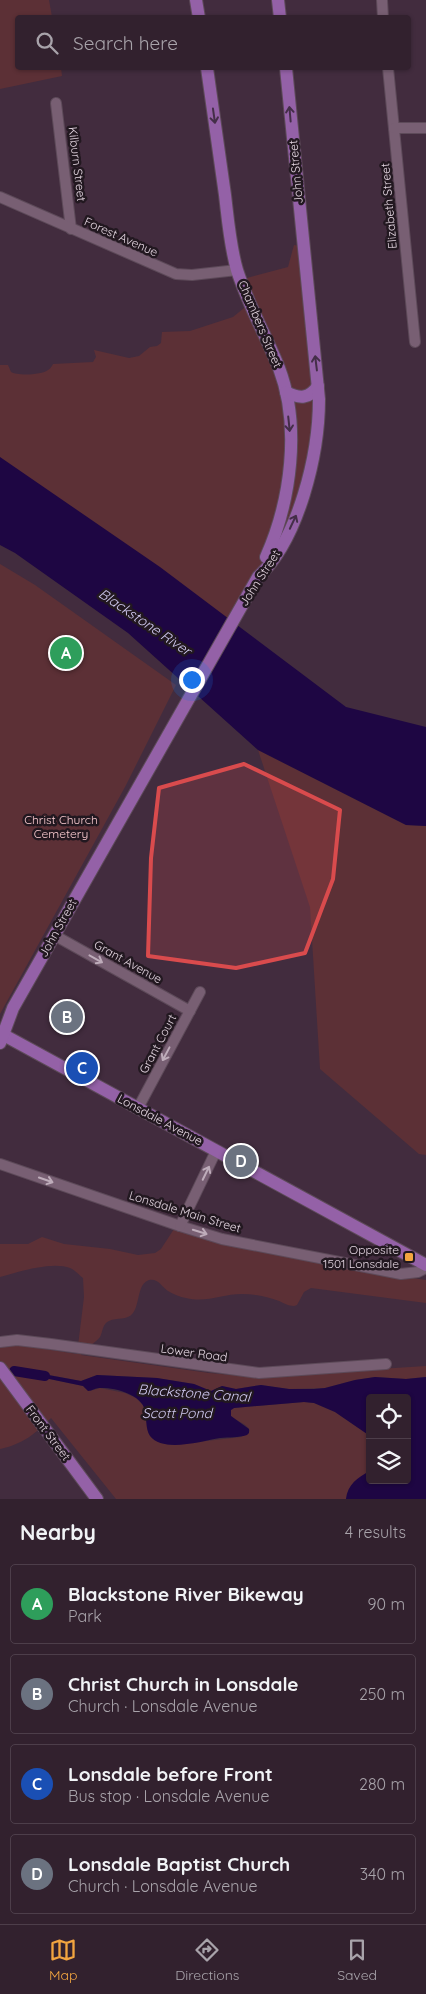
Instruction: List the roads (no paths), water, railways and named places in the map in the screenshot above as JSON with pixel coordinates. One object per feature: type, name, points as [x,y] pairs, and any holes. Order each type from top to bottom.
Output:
[{"type":"main road","points":[[196,0],[198,15]]},
{"type":"main road","points":[[278,0],[280,15]]},
{"type":"main road","name":"Chambers Street","points":[[207,70],[237,270],[256,320],[277,363],[286,392],[290,426],[289,476],[274,539],[258,577]]},
{"type":"main road","name":"John Street","points":[[1,1037],[13,1008],[258,577],[284,541],[298,510],[305,488],[317,439],[318,386],[286,70]]},
{"type":"main road","points":[[286,392],[305,397],[310,395],[318,386]]},
{"type":"main road","points":[[289,476],[305,488]]},
{"type":"main road","name":"Lonsdale Avenue","points":[[1,1037],[138,1108],[426,1266]]},
{"type":"main road","name":"Front Street","points":[[0,1368],[97,1499]]},
{"type":"street","points":[[382,0],[384,15]]},
{"type":"street","name":"Elizabeth Street","points":[[388,70],[415,342]]},
{"type":"street","name":"Kilburn Street","points":[[56,103],[71,229]]},
{"type":"street","points":[[394,128],[426,128]]},
{"type":"street","name":"Forest Avenue","points":[[0,197],[176,274],[192,276],[237,270]]},
{"type":"street","name":"Grant Avenue","points":[[54,935],[190,1011]]},
{"type":"street","name":"Grant Court","points":[[138,1108],[200,992]]},
{"type":"street","points":[[180,1226],[216,1151]]},
{"type":"street","name":"Lonsdale Main Street","points":[[0,1164],[222,1239],[401,1274],[418,1272],[426,1266]]},
{"type":"street","name":"Lower Road","points":[[0,1342],[17,1340],[51,1344],[216,1369],[258,1373],[386,1364]]},
{"type":"water","name":"Blackstone River","points":[[0,457],[160,567],[346,707],[426,727],[426,826],[406,825],[258,750],[128,633],[15,553],[0,545]]},
{"type":"water","name":"Scott Pond","points":[[32,1372],[81,1381],[97,1375],[157,1378],[194,1384],[211,1391],[222,1386],[236,1389],[261,1385],[289,1389],[314,1389],[375,1377],[406,1379],[426,1377],[426,1499],[346,1499],[349,1489],[354,1482],[366,1473],[366,1484],[411,1484],[411,1394],[366,1394],[366,1433],[335,1412],[314,1403],[304,1402],[234,1408],[231,1410],[231,1416],[249,1429],[247,1435],[173,1445],[156,1441],[150,1436],[145,1410],[142,1404],[133,1396],[119,1390],[105,1388],[88,1391],[83,1386],[32,1375]]},
{"type":"waterway","name":"Blackstone Canal","points":[[14,1371],[45,1376]]},
{"type":"place","name":"Blackstone River Bikeway","points":[[66,653]]},
{"type":"place","name":"Christ Church in Lonsdale","points":[[67,1017]]},
{"type":"place","name":"Lonsdale before Front","points":[[82,1068]]},
{"type":"place","name":"Lonsdale Baptist Church","points":[[241,1161]]},
{"type":"place","name":"Opposite 1501 Lonsdale","points":[[409,1257]]},
{"type":"park label","name":"Christ Church Cemetery","points":[[61,827]]}]
